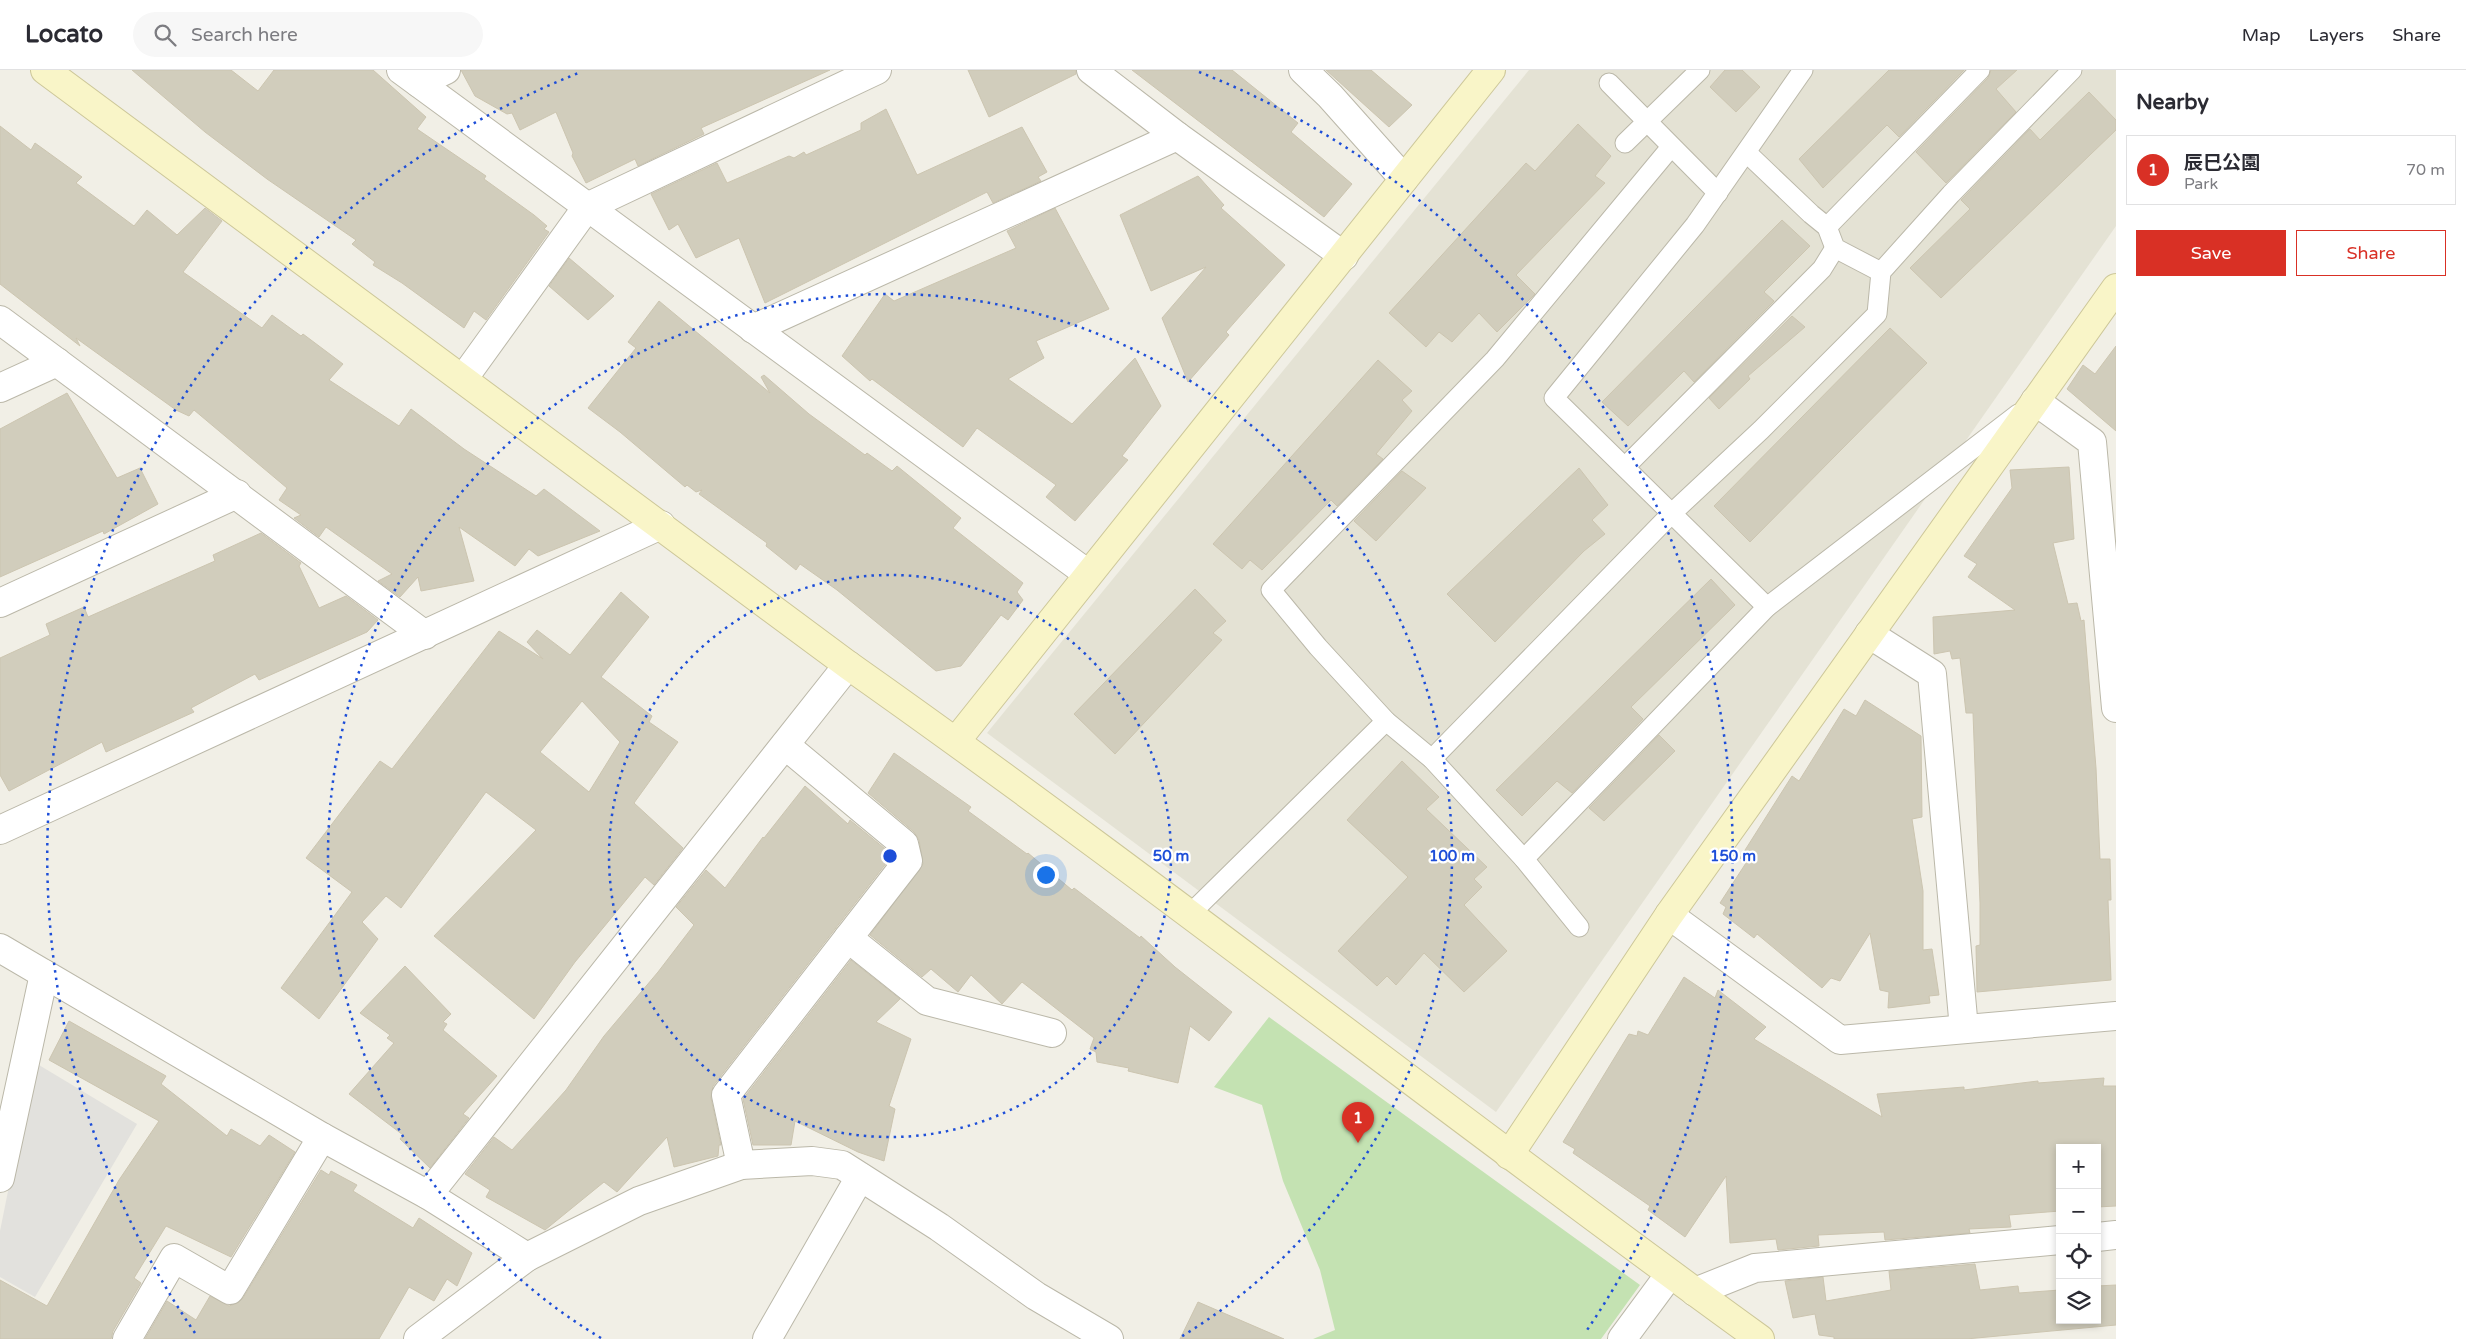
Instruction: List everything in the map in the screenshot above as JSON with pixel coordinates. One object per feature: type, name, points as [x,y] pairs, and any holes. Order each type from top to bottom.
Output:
[{"type":"street","points":[[45,70],[848,665],[956,741],[1509,1155],[1760,1339]]},
{"type":"street","points":[[410,76],[446,70]]},
{"type":"street","points":[[463,379],[587,207],[877,70]]},
{"type":"street","points":[[1090,70],[1177,136],[1344,256]]},
{"type":"street","points":[[1303,70],[1330,96],[1404,179]]},
{"type":"street","points":[[956,741],[1491,70]]},
{"type":"street","points":[[410,76],[1088,574]]},
{"type":"street","points":[[753,329],[1177,136]]},
{"type":"street","points":[[1509,1155],[1669,915],[2116,288]]},
{"type":"street","points":[[0,320],[425,635]]},
{"type":"street","points":[[0,388],[57,362]]},
{"type":"street","points":[[2036,401],[2092,442],[2116,708]]},
{"type":"street","points":[[0,603],[237,494]]},
{"type":"street","points":[[0,830],[661,525]]},
{"type":"street","points":[[1869,634],[1932,674],[1964,1029]]},
{"type":"street","points":[[428,1195],[848,665]]},
{"type":"street","points":[[741,1165],[726,1095],[908,861],[904,844],[785,745]]},
{"type":"street","points":[[1669,915],[1840,1040],[2116,1016]]},
{"type":"street","points":[[848,938],[926,1001],[1052,1033]]},
{"type":"street","points":[[0,948],[322,1138],[428,1195],[527,1256]]},
{"type":"street","points":[[0,1178],[9,1086],[44,974]]},
{"type":"street","points":[[127,1339],[174,1258],[230,1290],[322,1138]]},
{"type":"street","points":[[418,1339],[527,1256],[639,1201],[741,1165],[812,1161],[842,1165],[939,1227],[1036,1296],[1109,1339]]},
{"type":"street","points":[[767,1339],[860,1177]]},
{"type":"street","points":[[2101,1237],[2116,1235]]},
{"type":"street","points":[[1695,1292],[1755,1268],[2056,1240]]},
{"type":"street","points":[[1622,1339],[1670,1274]]},
{"type":"lane","points":[[1625,143],[1700,70]]},
{"type":"lane","points":[[1767,606],[1554,398],[1635,300],[1718,193],[1803,70]]},
{"type":"lane","points":[[1827,227],[1980,70]]},
{"type":"lane","points":[[1432,759],[1671,514],[1761,430],[1877,314],[1881,272],[1951,194],[2072,70]]},
{"type":"lane","points":[[1609,83],[1646,123],[1718,193]]},
{"type":"lane","points":[[1580,926],[1524,859],[1432,759],[1386,720],[1318,647],[1271,590],[1495,359],[1671,147]]},
{"type":"lane","points":[[1747,153],[1827,227],[1835,248],[1881,272]]},
{"type":"lane","points":[[1625,467],[1822,269],[1835,248]]},
{"type":"lane","points":[[1524,859],[1767,606],[2036,401]]},
{"type":"lane","points":[[1189,915],[1386,720]]},
{"type":"shaded area","points":[[1529,70],[2116,70],[2116,226],[1496,1112],[987,733]]},
{"type":"shaded area","points":[[34,1062],[137,1124],[35,1297],[0,1277],[0,1231]]},
{"type":"green space","points":[[1269,1017],[1640,1285],[1601,1339],[1313,1339],[1335,1330],[1320,1270],[1283,1181],[1262,1105],[1214,1087]]},
{"type":"building","points":[[132,70],[231,70],[258,91],[274,70],[373,70],[426,117],[417,129],[486,176],[484,179],[534,215],[547,226],[544,229],[549,232],[486,320],[474,311],[464,328],[402,283],[373,265],[375,262],[352,244],[356,240],[267,179],[205,132]]},
{"type":"building","points":[[461,70],[830,70],[701,128],[704,134],[638,166],[635,159],[586,183],[572,156],[573,153],[556,112],[520,130],[512,113],[507,114],[475,96]]},
{"type":"building","points":[[968,70],[1076,70],[1076,74],[989,117]]},
{"type":"building","points":[[1132,70],[1232,70],[1298,123],[1291,132],[1352,184],[1324,217]]},
{"type":"building","points":[[1326,70],[1371,70],[1412,105],[1389,127]]},
{"type":"building","points":[[1725,70],[1742,70],[1760,87],[1736,112],[1710,87]]},
{"type":"building","points":[[1889,70],[1964,70],[1899,137],[1887,125],[1823,188],[1799,159]]},
{"type":"building","points":[[1991,70],[2017,70],[1996,89],[2016,112],[1946,183],[1916,152],[1988,78]]},
{"type":"building","points":[[2089,92],[2116,120],[2116,130],[1941,298],[1910,268],[1970,209],[1961,200],[2030,129],[2040,140]]},
{"type":"building","points":[[886,109],[917,175],[1022,127],[1047,172],[1038,177],[1041,181],[993,203],[987,192],[765,303],[739,238],[696,258],[678,224],[669,230],[651,194],[717,163],[727,183],[789,156],[794,158],[804,152],[806,155],[861,130],[861,123]]},
{"type":"building","points":[[1578,124],[1611,156],[1595,176],[1605,183],[1516,275],[1535,294],[1497,332],[1479,313],[1452,342],[1439,332],[1426,347],[1389,313],[1526,163],[1535,171]]},
{"type":"building","points":[[0,126],[31,150],[35,143],[82,177],[76,183],[134,226],[147,210],[177,235],[205,208],[222,221],[183,272],[262,328],[272,315],[301,336],[303,334],[343,364],[329,380],[399,426],[411,409],[464,449],[536,496],[544,489],[600,531],[538,556],[529,549],[515,566],[459,527],[474,581],[421,591],[418,577],[400,597],[378,581],[392,574],[326,527],[319,537],[294,518],[301,515],[279,500],[287,488],[194,410],[189,416],[176,410],[76,338],[80,346],[0,284]]},
{"type":"building","points":[[1198,176],[1224,205],[1221,208],[1285,265],[1226,332],[1229,335],[1188,382],[1162,318],[1206,267],[1151,291],[1120,215]]},
{"type":"building","points":[[1055,208],[1109,309],[1036,341],[1044,358],[1008,379],[1072,424],[1135,358],[1161,406],[1122,456],[1128,460],[1075,521],[1046,497],[1056,485],[977,428],[963,447],[872,379],[870,381],[842,356],[885,294],[894,301],[1016,248],[1007,231]]},
{"type":"building","points":[[1782,220],[1810,246],[1764,292],[1774,301],[1694,382],[1684,371],[1628,426],[1602,402]]},
{"type":"building","points":[[569,258],[614,296],[588,320],[549,286]]},
{"type":"building","points":[[659,301],[770,393],[761,377],[764,375],[809,414],[865,455],[867,453],[892,471],[897,466],[961,518],[953,528],[1023,583],[1017,592],[1023,600],[1008,620],[1001,615],[961,666],[936,671],[837,590],[800,564],[796,570],[766,546],[767,543],[699,494],[702,490],[696,492],[687,485],[685,487],[620,432],[588,408],[636,348],[628,342]]},
{"type":"building","points":[[1792,316],[1805,327],[1748,376],[1750,379],[1719,409],[1709,398]]},
{"type":"building","points":[[1890,328],[1927,363],[1750,542],[1714,506]]},
{"type":"building","points":[[2116,346],[2116,431],[2067,389],[2083,365],[2095,374]]},
{"type":"building","points":[[1378,360],[1412,391],[1402,400],[1412,411],[1376,454],[1383,459],[1337,506],[1331,500],[1262,570],[1250,560],[1242,569],[1213,544]]},
{"type":"building","points":[[67,393],[117,478],[140,468],[158,504],[104,534],[103,531],[0,577],[0,429]]},
{"type":"building","points":[[2069,467],[2074,539],[2053,543],[2068,604],[2077,603],[2081,621],[2084,620],[2096,768],[2100,859],[2110,859],[2111,900],[2108,900],[2111,980],[1977,992],[1976,946],[1980,945],[1980,903],[1973,713],[1966,713],[1960,658],[1952,659],[1950,651],[1934,654],[1933,617],[2015,610],[1968,577],[1977,564],[1964,556],[2012,488],[2010,470]]},
{"type":"building","points":[[1579,468],[1608,505],[1592,520],[1605,534],[1584,551],[1495,642],[1447,594]]},
{"type":"building","points":[[1402,471],[1426,488],[1376,541],[1354,521]]},
{"type":"building","points":[[261,533],[301,563],[299,566],[319,608],[346,596],[378,620],[367,632],[259,680],[255,674],[191,708],[194,712],[106,752],[102,742],[9,791],[0,775],[0,658],[50,635],[46,624],[84,607],[88,617],[215,561],[213,555]]},
{"type":"building","points":[[1711,579],[1735,605],[1631,707],[1643,719],[1572,793],[1557,781],[1522,816],[1496,790]]},
{"type":"building","points":[[1195,589],[1226,621],[1213,633],[1222,640],[1115,754],[1074,714]]},
{"type":"building","points":[[621,592],[649,617],[601,677],[652,716],[649,722],[678,742],[634,803],[683,848],[654,885],[645,877],[575,962],[534,1019],[434,936],[536,830],[486,792],[401,908],[386,896],[362,922],[378,939],[319,1019],[281,988],[352,892],[306,858],[380,761],[392,769],[499,631],[543,659],[527,642],[537,630],[570,655]],"holes":[[[582,701],[620,742],[589,792],[540,752]]]},
{"type":"building","points":[[1865,700],[1921,736],[1922,817],[1912,819],[1923,891],[1923,950],[1932,949],[1939,995],[1929,996],[1930,1003],[1888,1008],[1889,992],[1880,990],[1870,933],[1840,981],[1831,978],[1822,988],[1757,934],[1754,938],[1723,914],[1726,907],[1720,903],[1746,863],[1740,858],[1792,776],[1799,781],[1844,709],[1856,716]]},
{"type":"building","points":[[1659,735],[1675,751],[1604,821],[1589,808]]},
{"type":"building","points":[[894,753],[971,807],[968,811],[1028,853],[1072,890],[1074,888],[1140,938],[1141,936],[1175,967],[1232,1012],[1209,1041],[1190,1026],[1178,1083],[1128,1071],[1129,1068],[1097,1062],[1096,1052],[1090,1049],[1094,1038],[1022,982],[1002,1004],[971,975],[958,992],[931,969],[922,977],[870,935],[923,864],[919,840],[914,832],[868,793]]},
{"type":"building","points":[[1402,761],[1439,797],[1426,809],[1487,867],[1474,879],[1482,887],[1464,905],[1507,951],[1464,992],[1424,953],[1396,985],[1387,976],[1377,986],[1338,951],[1408,877],[1347,820]]},
{"type":"building","points":[[805,786],[848,824],[850,820],[890,853],[891,857],[713,1086],[711,1098],[721,1145],[719,1145],[718,1156],[674,1167],[667,1137],[617,1192],[604,1182],[545,1230],[486,1197],[490,1190],[465,1174],[494,1137],[512,1150],[566,1090],[604,1036],[658,972],[694,925],[676,907],[706,870],[725,888],[763,837]]},
{"type":"building","points":[[851,960],[900,999],[876,1022],[911,1039],[889,1106],[895,1109],[884,1161],[858,1152],[795,1121],[791,1145],[753,1145],[743,1099]]},
{"type":"building","points":[[405,966],[451,1014],[443,1022],[447,1024],[443,1030],[497,1076],[463,1114],[469,1118],[430,1168],[400,1139],[403,1135],[349,1094],[394,1043],[387,1038],[390,1035],[360,1013]]},
{"type":"building","points":[[1684,977],[1715,998],[1718,990],[1766,1027],[1754,1039],[1882,1117],[1877,1094],[1964,1087],[1964,1090],[2038,1081],[2038,1083],[2104,1078],[2103,1086],[2116,1086],[2116,1206],[2101,1207],[2101,1144],[2056,1144],[2056,1211],[2009,1215],[2011,1227],[1969,1229],[1970,1233],[1885,1240],[1884,1232],[1818,1235],[1819,1246],[1778,1250],[1776,1239],[1730,1243],[1726,1176],[1685,1237],[1648,1210],[1650,1206],[1573,1153],[1575,1149],[1563,1142],[1629,1034],[1637,1036],[1638,1031],[1648,1035]]},
{"type":"building","points":[[69,1021],[166,1076],[161,1084],[227,1136],[231,1129],[260,1146],[269,1135],[295,1152],[231,1257],[166,1226],[134,1278],[141,1283],[113,1331],[111,1339],[0,1339],[0,1280],[47,1306],[119,1180],[159,1121],[49,1060]]},
{"type":"building","points":[[321,1170],[329,1175],[331,1171],[357,1185],[353,1191],[413,1228],[419,1218],[472,1253],[457,1286],[447,1279],[434,1301],[409,1287],[379,1339],[145,1339],[167,1301],[196,1320],[210,1296],[229,1306],[238,1303],[243,1298]]},
{"type":"building","points":[[1975,1264],[1980,1290],[2018,1286],[2019,1293],[2056,1290],[2056,1324],[2101,1324],[2101,1286],[2116,1285],[2116,1325],[1966,1339],[1834,1339],[1834,1337],[1819,1335],[1815,1314],[1793,1318],[1785,1281],[1823,1277],[1826,1301],[1891,1290],[1889,1271]]},
{"type":"building","points":[[1198,1302],[1284,1339],[1180,1339]]},
{"type":"place","name":"辰巳公園","points":[[1358,1143]]}]
